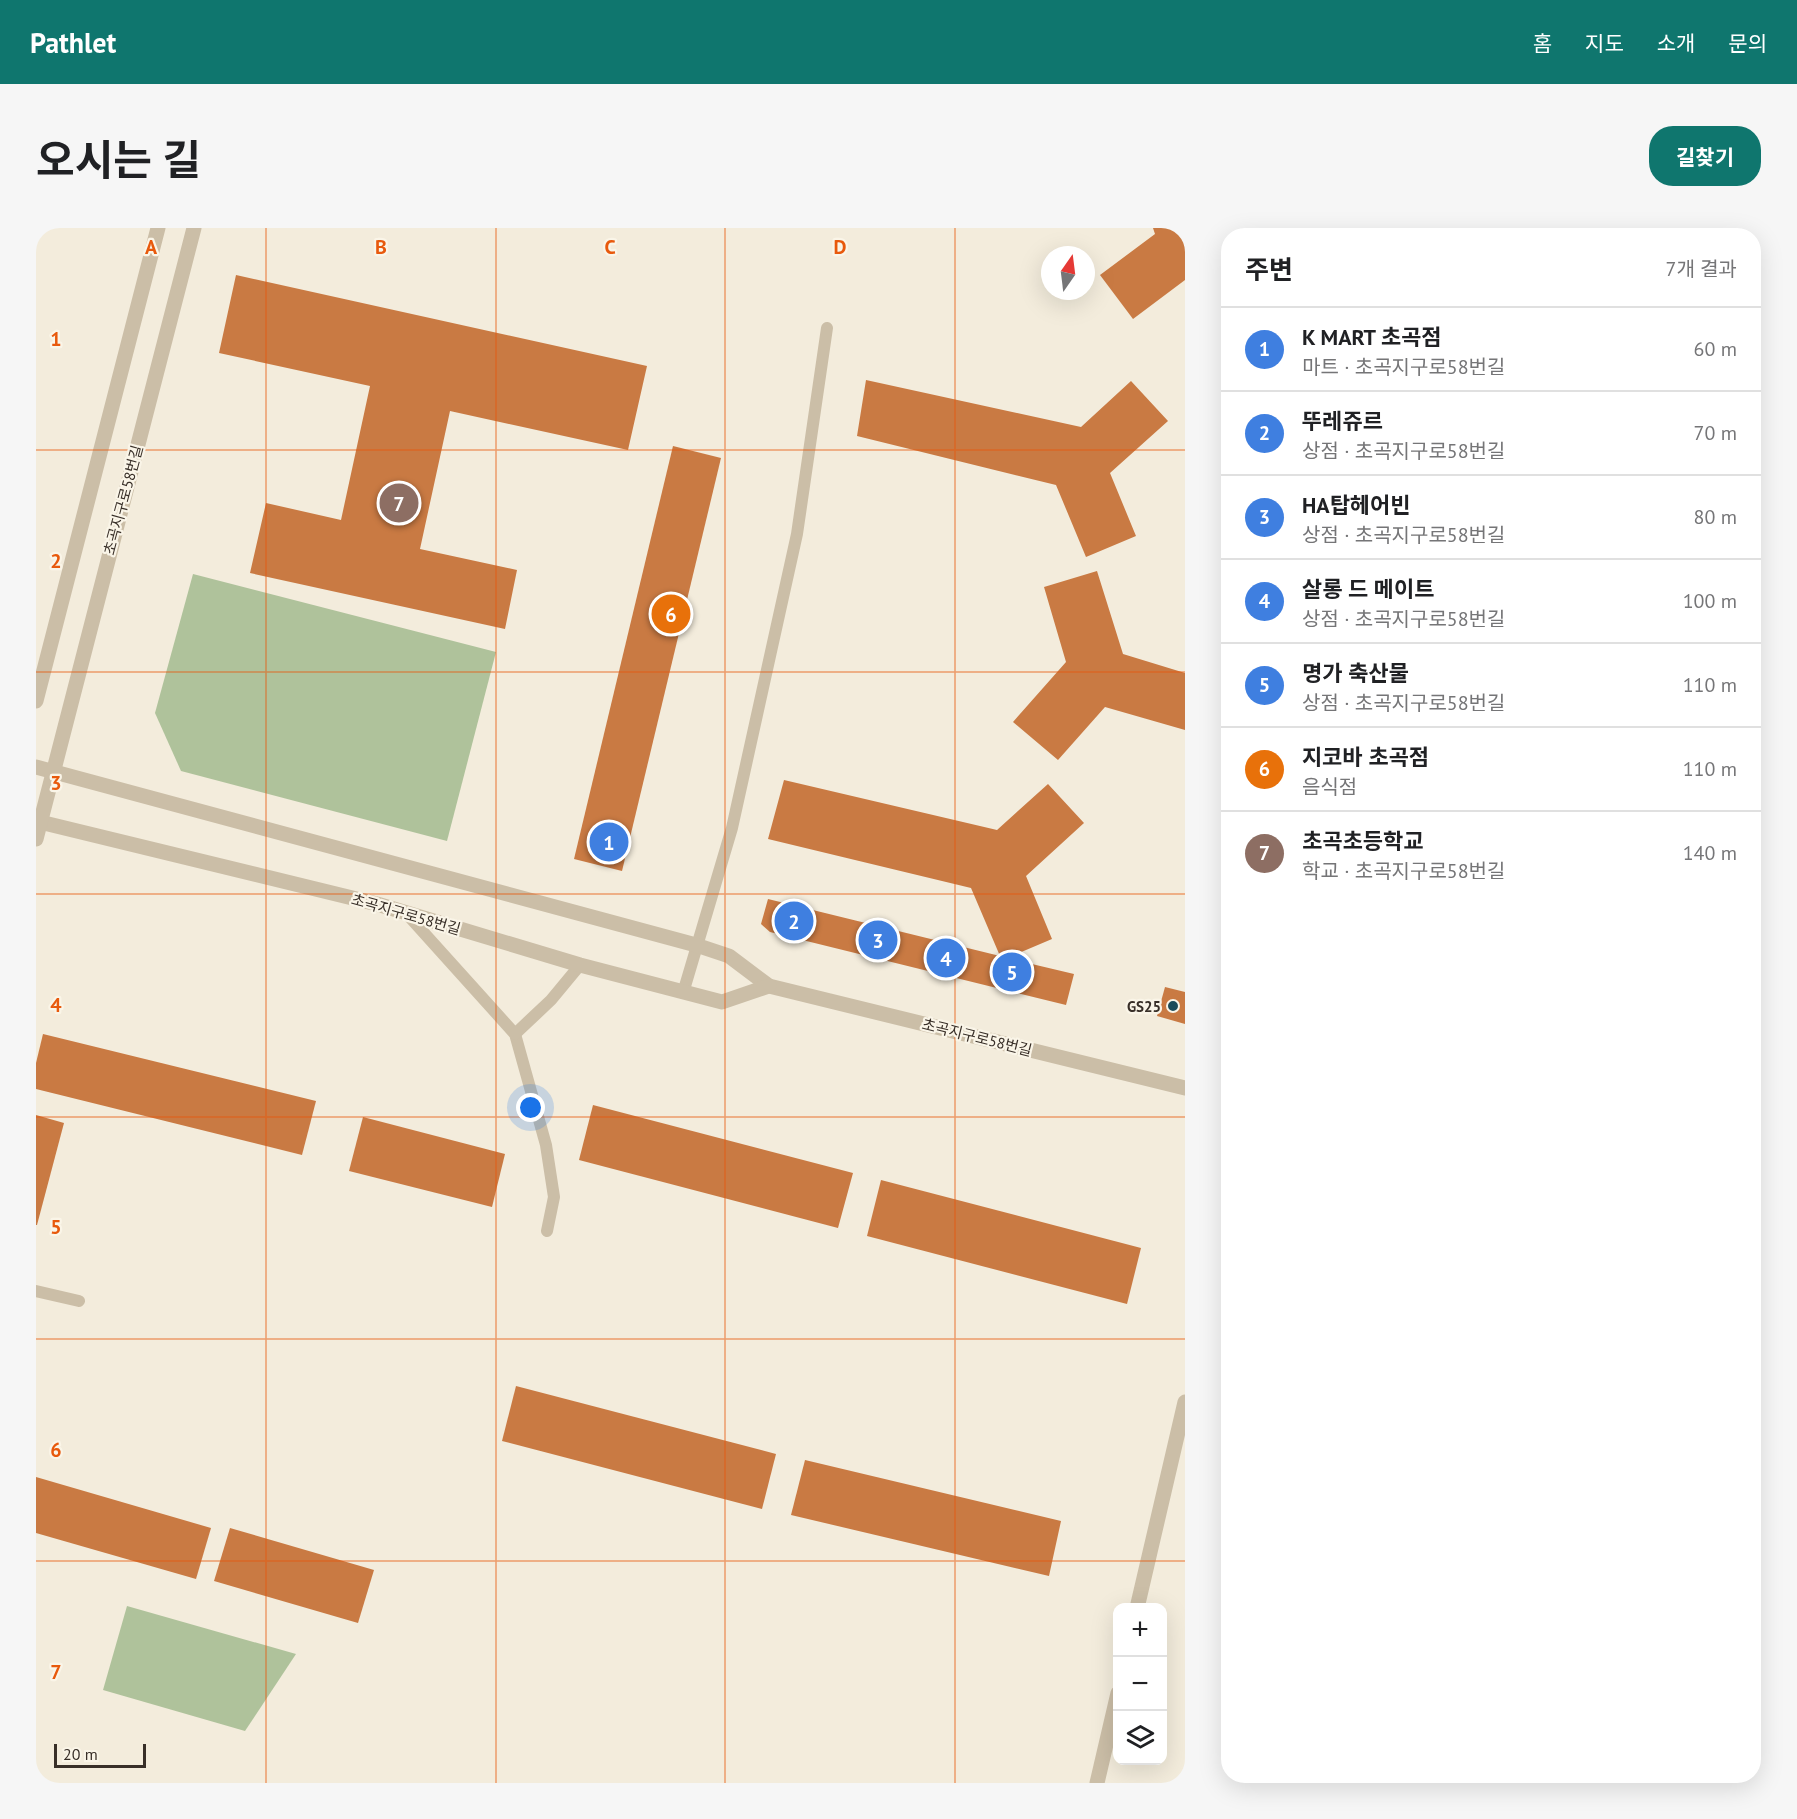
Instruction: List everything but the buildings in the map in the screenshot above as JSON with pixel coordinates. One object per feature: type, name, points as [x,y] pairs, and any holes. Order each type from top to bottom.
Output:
[{"type":"street","points":[[36,701],[158,228]]},
{"type":"street","name":"초곡지구로58번길","points":[[36,839],[38,821],[53,772],[194,228]]},
{"type":"street","points":[[36,767],[53,772]]},
{"type":"street","name":"초곡지구로58번길","points":[[53,772],[696,945],[729,956],[769,986],[1185,1088]]},
{"type":"street","name":"초곡지구로58번길","points":[[38,821],[406,913],[580,965],[722,1002],[769,986]]},
{"type":"street","points":[[1138,1603],[1185,1402]]},
{"type":"street","points":[[1096,1783],[1114,1711]]},
{"type":"lane","points":[[683,993],[732,828],[797,534],[826,328]]},
{"type":"lane","points":[[406,913],[515,1034],[546,1145],[554,1197],[547,1232]]},
{"type":"lane","points":[[515,1034],[551,1000],[580,965]]},
{"type":"lane","points":[[36,1291],[79,1301]]},
{"type":"green space","points":[[193,574],[496,652],[447,841],[181,771],[155,713]]},
{"type":"green space","points":[[127,1606],[296,1654],[245,1731],[103,1690]]},
{"type":"place","name":"초곡초등학교","points":[[399,503]]},
{"type":"place","name":"지코바 초곡점","points":[[671,614]]},
{"type":"place","name":"K MART 초곡점","points":[[609,842]]},
{"type":"place","name":"뚜레쥬르","points":[[794,921]]},
{"type":"place","name":"HA탑헤어빈","points":[[878,940]]},
{"type":"place","name":"살롱 드 메이트","points":[[946,958]]},
{"type":"place","name":"명가 축산물","points":[[1012,972]]},
{"type":"place","name":"GS25","points":[[1173,1006]]}]
